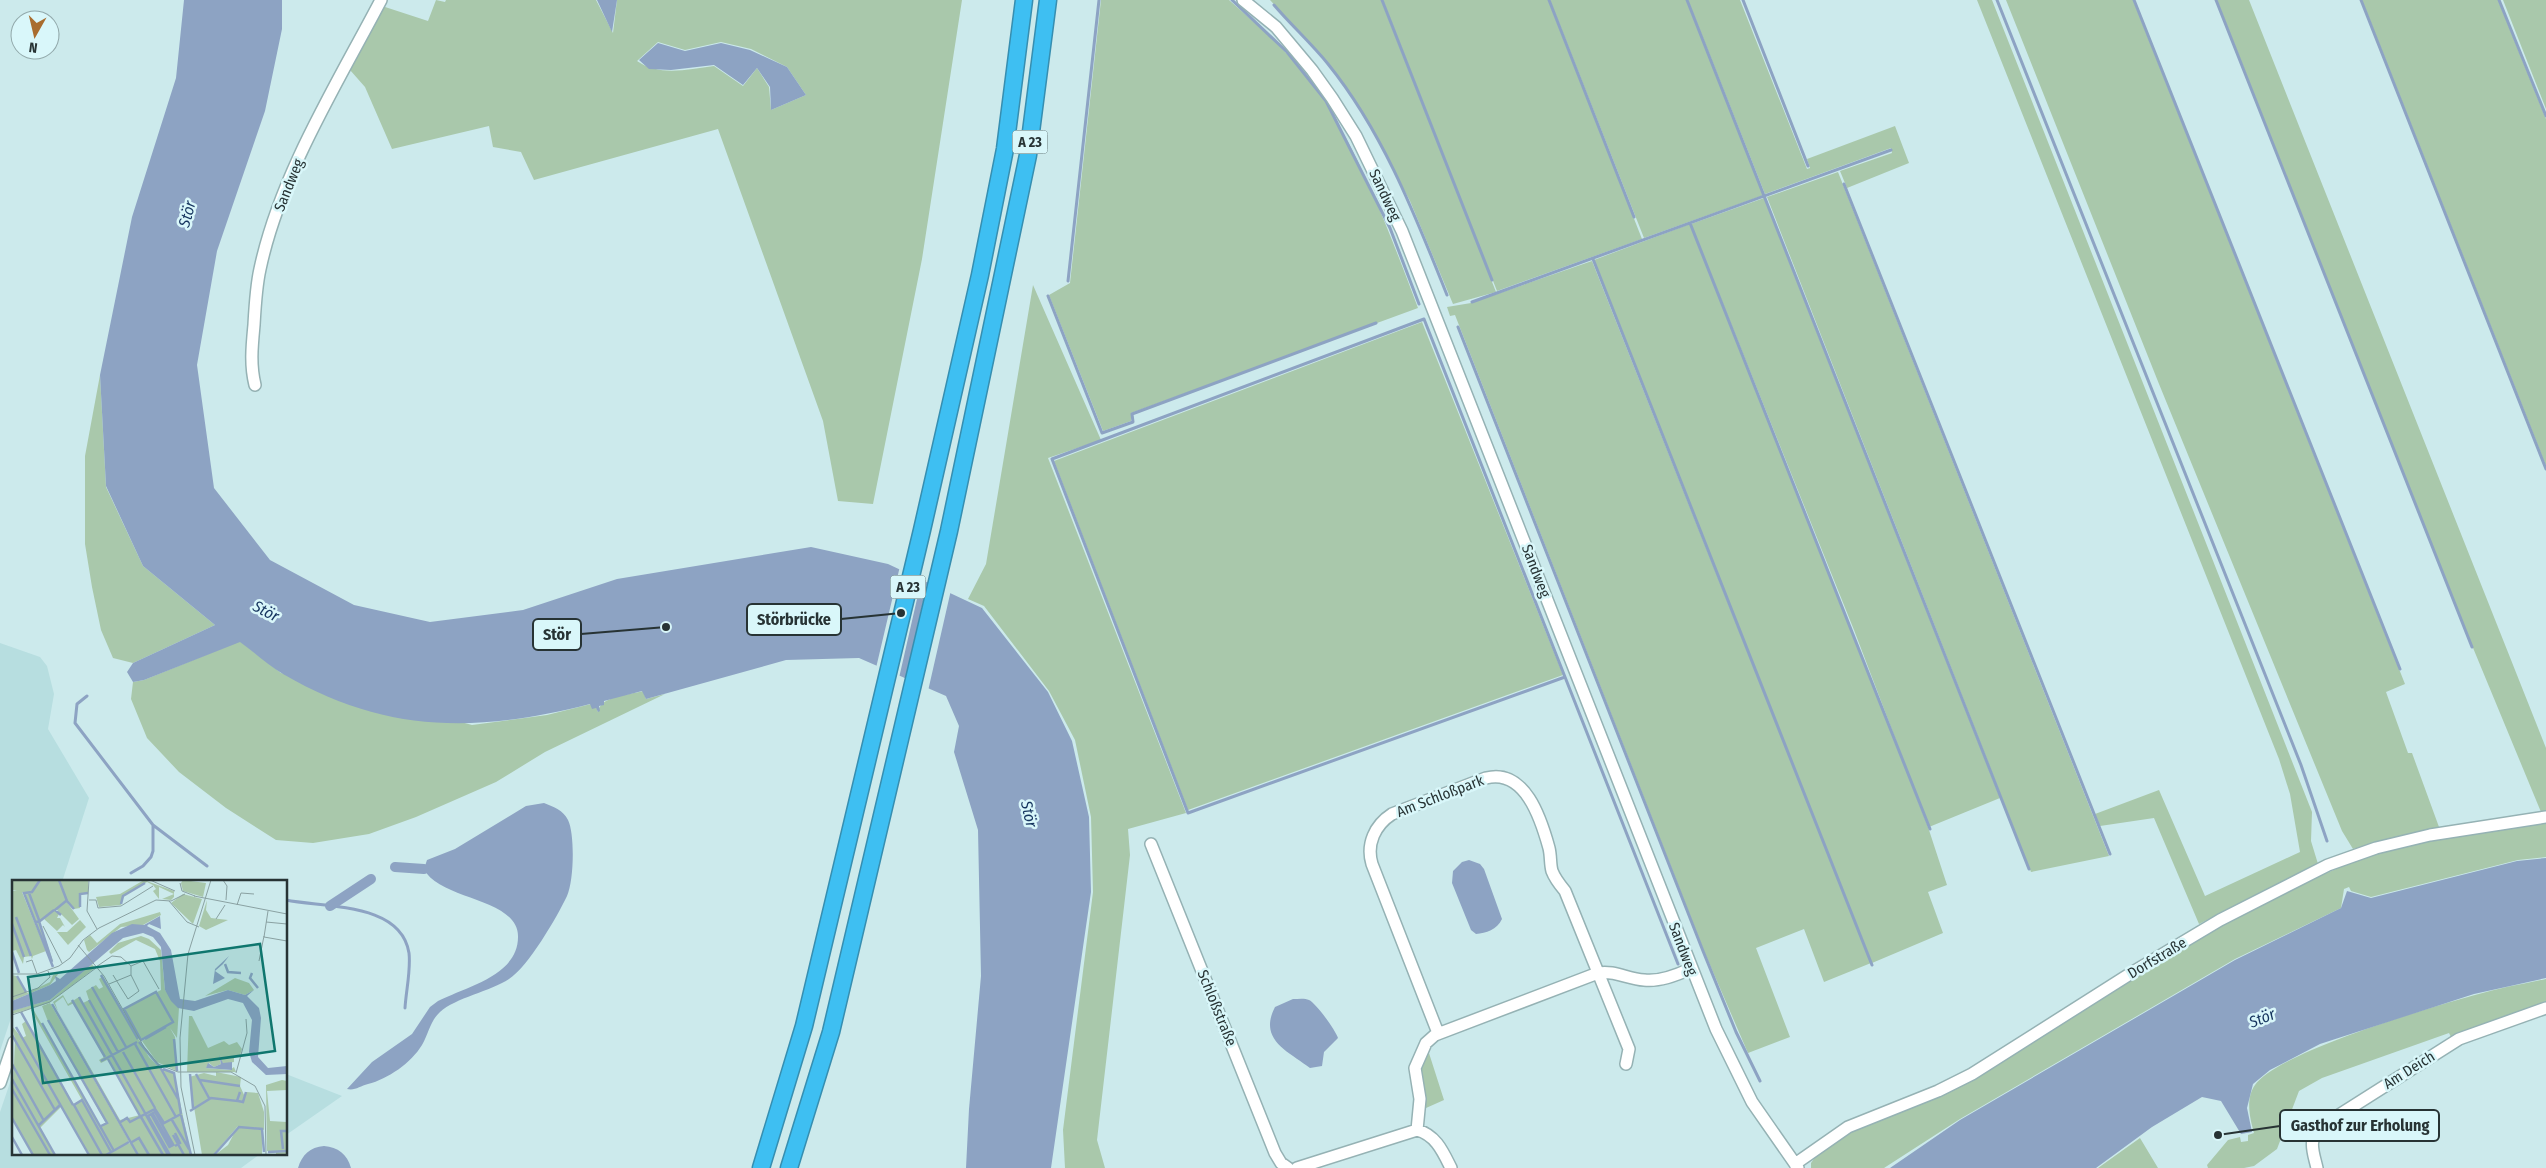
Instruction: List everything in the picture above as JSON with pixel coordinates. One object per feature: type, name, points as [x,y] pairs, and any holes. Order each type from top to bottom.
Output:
[{"type":"highway","name":"A 23","points":[[761,1168],[804,1026],[980,275],[1005,149],[1024,0]]},
{"type":"highway","name":"A 23","points":[[789,1168],[831,1032],[951,522],[1028,155],[1048,0]]},
{"type":"street","name":"Sandweg","points":[[255,385],[251,368],[254,312],[260,269],[272,228],[287,186],[303,152],[381,0]]},
{"type":"street","name":"Sandweg","points":[[1243,0],[1276,27],[1312,70],[1356,136],[1378,178],[1433,307],[1690,969],[1728,1058],[1752,1102],[1797,1166]]},
{"type":"street","name":"Am Schloßpark","points":[[1438,1034],[1372,864],[1370,847],[1376,830],[1392,814],[1486,778],[1499,776],[1524,788],[1530,797],[1549,849],[1552,870],[1565,891],[1629,1049],[1626,1064]]},
{"type":"street","name":"Dorfstraße","points":[[1797,1166],[1848,1127],[1938,1091],[1972,1074],[2220,920],[2328,865],[2369,850],[2415,838],[2546,817]]},
{"type":"street","name":"Schloßstraße","points":[[1151,844],[1275,1153],[1288,1168]]},
{"type":"street","points":[[1417,1130],[1420,1099],[1415,1068],[1426,1043],[1438,1034],[1598,973],[1612,973],[1644,980],[1654,980],[1690,969]]},
{"type":"street","name":"Am Deich","points":[[2317,1168],[2312,1139],[2315,1132],[2325,1124],[2459,1039],[2546,1008]]},
{"type":"street","points":[[0,1083],[12,1048]]},
{"type":"street","points":[[1297,1168],[1417,1130],[1429,1134],[1435,1140],[1450,1168]]},
{"type":"shaded area","points":[[0,643],[40,657],[47,666],[54,694],[48,729],[89,798],[63,880],[12,880],[12,1015],[0,1051]]},
{"type":"shaded area","points":[[288,1075],[342,1096],[288,1134]]},
{"type":"shaded area","points":[[12,1077],[12,1156],[257,1156],[241,1168],[0,1168],[0,1112]]},
{"type":"green space","points":[[436,0],[445,2],[446,0],[596,0],[613,33],[617,0],[962,0],[922,259],[873,504],[838,501],[823,421],[718,129],[534,180],[521,152],[493,147],[489,126],[392,149],[365,87],[350,70],[382,6],[428,21]],"holes":[[[658,42],[685,50],[721,42],[751,49],[787,67],[806,95],[771,110],[769,87],[757,68],[743,86],[714,66],[674,71],[655,69],[637,61]]]},
{"type":"green space","points":[[1101,0],[1229,0],[1294,61],[1326,103],[1353,152],[1377,203],[1418,308],[1131,413],[1131,421],[1103,431],[1049,295],[1070,283]]},
{"type":"green space","points":[[1270,0],[1381,0],[1496,292],[1453,304],[1410,201],[1369,123],[1329,64]]},
{"type":"green space","points":[[1383,0],[1548,0],[1642,239],[1497,291]]},
{"type":"green space","points":[[1550,0],[1686,0],[1764,195],[1644,238]]},
{"type":"green space","points":[[1688,0],[1740,0],[1807,169],[1810,168],[1807,159],[1895,126],[1909,163],[1847,188],[1840,171],[1892,153],[1891,148],[1765,194]]},
{"type":"green space","points":[[1977,0],[1992,0],[2312,812],[2311,841],[2318,864],[2199,924],[2154,818],[2100,826],[2095,814],[2159,790],[2205,896],[2300,852],[2290,794],[2279,759]]},
{"type":"green space","points":[[2006,0],[2133,0],[2405,684],[2386,692],[2408,753],[2412,753],[2439,827],[2353,849],[2342,831],[2159,384]]},
{"type":"green space","points":[[2217,0],[2249,0],[2546,748],[2546,811],[2541,812],[2471,643]]},
{"type":"green space","points":[[2362,0],[2498,0],[2546,119],[2546,466]]},
{"type":"green space","points":[[2503,0],[2546,0],[2546,109]]},
{"type":"green space","points":[[1838,172],[2109,856],[2031,872],[1767,197]]},
{"type":"green space","points":[[1764,198],[2000,798],[1929,827],[1854,630],[1691,224]]},
{"type":"green space","points":[[1690,224],[1852,630],[1928,827],[1947,885],[1928,892],[1943,933],[1872,963],[1594,260]]},
{"type":"green space","points":[[1592,261],[1871,963],[1824,982],[1804,929],[1756,948],[1790,1037],[1748,1053],[1704,951],[1455,315],[1450,316],[1447,307],[1471,303]]},
{"type":"green space","points":[[1033,285],[1101,440],[1048,458],[1186,813],[1128,829],[1130,855],[1097,1140],[1105,1168],[1065,1168],[1063,1130],[1093,892],[1091,817],[1075,740],[1049,691],[984,606],[968,599],[986,564]]},
{"type":"green space","points":[[1422,322],[1563,675],[1188,810],[1054,461]]},
{"type":"green space","points":[[100,375],[106,487],[143,566],[215,625],[133,663],[113,658],[101,630],[85,544],[85,456]]},
{"type":"green space","points":[[240,641],[281,673],[472,725],[547,715],[591,704],[596,707],[598,712],[604,703],[616,697],[643,691],[646,699],[665,694],[545,752],[496,782],[416,817],[369,834],[313,843],[276,840],[226,808],[179,772],[147,738],[131,699],[133,682],[144,680]]},
{"type":"green space","points":[[2546,822],[2546,857],[2518,860],[2371,897],[2351,891],[2349,887],[2344,889],[2341,908],[2235,959],[1960,1119],[1884,1168],[1811,1168],[1811,1163],[1821,1149],[1845,1134],[1981,1076],[2104,995],[2220,926],[2301,884],[2364,857],[2431,839]]},
{"type":"green space","points":[[2546,979],[2546,1005],[2452,1039],[2449,1033],[2322,1078],[2299,1091],[2277,1149],[2254,1166],[2244,1168],[2208,1168],[2207,1165],[2228,1140],[2240,1137],[2241,1142],[2248,1141],[2248,1135],[2254,1133],[2249,1109],[2252,1090],[2269,1072],[2292,1059],[2323,1045],[2426,1009],[2502,988]]},
{"type":"green space","points":[[1428,1050],[1444,1100],[1426,1108],[1420,1071],[1423,1057]]},
{"type":"green space","points":[[2140,1138],[2158,1168],[2098,1168]]},
{"type":"water","points":[[184,0],[282,0],[282,29],[265,111],[217,251],[197,365],[214,488],[270,560],[354,605],[430,622],[523,610],[617,579],[811,547],[888,564],[982,608],[1048,692],[1072,741],[1089,817],[1091,892],[1051,1168],[966,1168],[969,1109],[981,976],[978,830],[954,752],[959,726],[946,696],[859,658],[786,660],[646,699],[642,691],[604,701],[604,705],[599,706],[600,711],[598,712],[596,708],[592,709],[590,704],[509,720],[470,723],[433,722],[396,718],[359,708],[321,694],[283,674],[240,642],[144,680],[133,682],[127,672],[133,663],[215,625],[143,566],[106,486],[100,375],[132,217],[176,78]]},
{"type":"water","points":[[597,0],[617,0],[612,32]]},
{"type":"water","points":[[658,43],[685,51],[721,43],[750,50],[787,67],[806,95],[771,110],[770,87],[757,68],[743,85],[714,65],[671,70],[649,69],[639,60]]},
{"type":"water","points":[[544,803],[561,811],[568,820],[573,846],[572,869],[567,896],[533,953],[517,973],[509,979],[455,1003],[440,1012],[434,1019],[422,1045],[405,1064],[376,1082],[355,1089],[347,1089],[372,1062],[412,1034],[430,1007],[438,1001],[490,978],[510,960],[516,949],[518,936],[515,923],[492,906],[460,894],[432,879],[424,869],[427,860],[455,849],[526,806]]},
{"type":"water","points":[[2546,858],[2546,978],[2474,994],[2320,1044],[2270,1070],[2253,1084],[2247,1108],[2252,1132],[2241,1134],[2221,1101],[2202,1097],[2152,1127],[2096,1168],[1890,1168],[1960,1120],[2235,960],[2341,908],[2347,891],[2371,898],[2517,861]]},
{"type":"water","points":[[1469,860],[1480,864],[1484,869],[1502,919],[1497,926],[1484,933],[1476,934],[1471,930],[1452,883],[1453,871],[1462,862]]},
{"type":"water","points":[[1293,999],[1306,999],[1312,1002],[1325,1017],[1338,1038],[1324,1052],[1322,1066],[1310,1068],[1278,1044],[1273,1036],[1270,1028],[1275,1007]]},
{"type":"water","points":[[324,1146],[341,1152],[351,1168],[298,1168],[307,1153],[315,1148]]},
{"type":"pier","points":[[900,566],[922,577],[899,678],[876,668]]},
{"type":"pier","points":[[928,580],[951,590],[928,691],[905,681]]},
{"type":"waterway","points":[[1068,281],[1099,0]]},
{"type":"waterway","points":[[1232,0],[1287,52],[1326,101],[1390,228],[1419,304]]},
{"type":"waterway","points":[[1382,0],[1492,280]]},
{"type":"waterway","points":[[1549,0],[1634,217]]},
{"type":"waterway","points":[[1687,0],[2029,869]]},
{"type":"waterway","points":[[1743,0],[1808,166]]},
{"type":"waterway","points":[[1997,0],[2301,765],[2327,841]]},
{"type":"waterway","points":[[2134,0],[2400,669]]},
{"type":"waterway","points":[[2216,0],[2472,647]]},
{"type":"waterway","points":[[2361,0],[2546,469]]},
{"type":"waterway","points":[[2499,0],[2546,116]]},
{"type":"waterway","points":[[1274,5],[1328,64],[1348,90],[1365,118],[1410,205],[1447,295]]},
{"type":"waterway","points":[[1472,302],[1891,150]]},
{"type":"waterway","points":[[1844,184],[2110,854]]},
{"type":"waterway","points":[[1690,223],[1930,829]]},
{"type":"waterway","points":[[1593,259],[1872,965]]},
{"type":"waterway","points":[[1048,296],[1102,433],[1133,422],[1132,414],[1376,323]]},
{"type":"waterway","points":[[1424,319],[1565,677],[1188,813],[1052,459],[1424,319]]},
{"type":"waterway","points":[[1458,327],[1703,951],[1736,1032],[1760,1081]]},
{"type":"waterway","points":[[1565,677],[1678,964]]},
{"type":"waterway","points":[[87,696],[77,704],[75,723],[153,825],[153,851],[151,857],[143,866],[131,873]]},
{"type":"waterway","points":[[153,825],[207,866]]},
{"type":"waterway","points":[[395,867],[424,869]]},
{"type":"waterway","points":[[330,906],[371,879]]},
{"type":"waterway","points":[[288,900],[359,910],[377,916],[392,924],[403,936],[409,953],[405,1008]]},
{"type":"place","name":"Störbrücke","points":[[901,613]]},
{"type":"place","name":"Stör","points":[[666,627]]},
{"type":"place","name":"Gasthof zur Erholung","points":[[2218,1135]]}]
